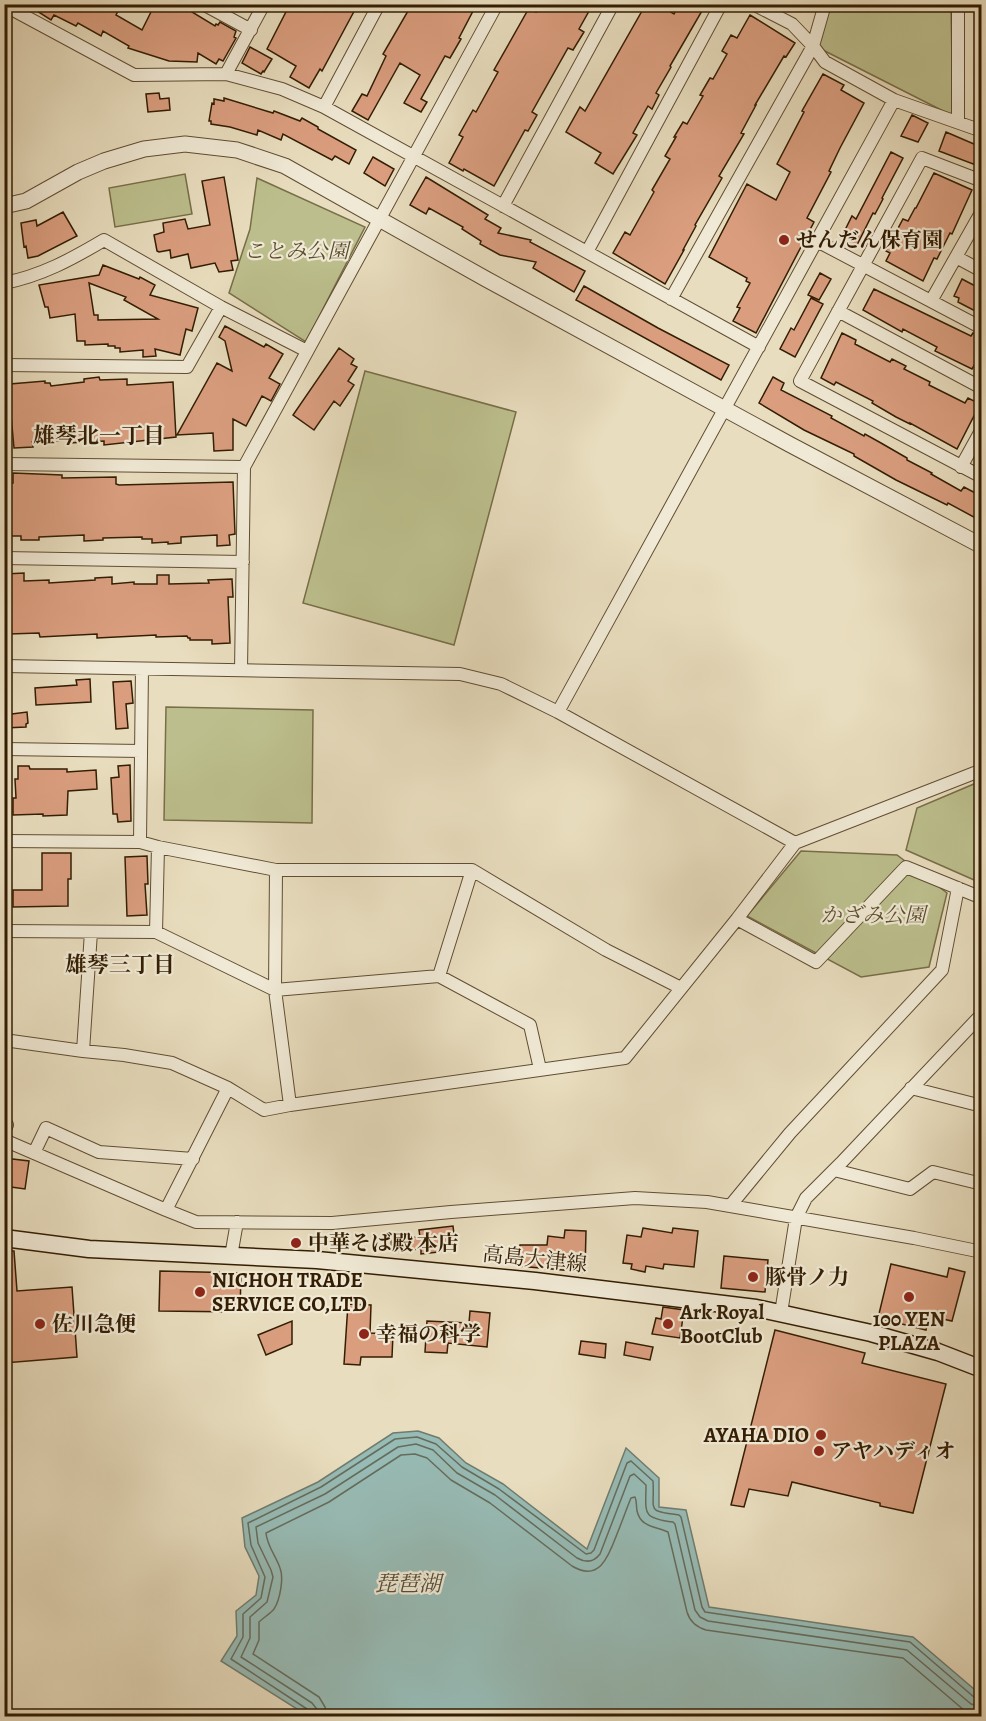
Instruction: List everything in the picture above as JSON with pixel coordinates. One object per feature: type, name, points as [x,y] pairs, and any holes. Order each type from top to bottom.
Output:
[{"type":"main road","name":"高島大津線","points":[[4,1238],[89,1249],[317,1260],[524,1280],[756,1308],[871,1333],[938,1352],[981,1369]]},
{"type":"street","points":[[203,4],[251,30]]},
{"type":"street","points":[[226,74],[264,4]]},
{"type":"street","points":[[324,107],[379,4]]},
{"type":"street","points":[[241,670],[244,467],[497,4]]},
{"type":"street","points":[[503,206],[613,4]]},
{"type":"street","points":[[587,252],[721,4]]},
{"type":"street","points":[[753,4],[792,24],[825,62],[894,100],[981,131]]},
{"type":"street","points":[[671,299],[813,46],[825,4]]},
{"type":"street","points":[[958,4],[958,122]]},
{"type":"street","points":[[4,5],[25,10],[134,75],[226,74],[282,90],[324,107],[759,347]]},
{"type":"street","points":[[558,712],[894,100]]},
{"type":"street","points":[[4,206],[26,201],[78,172],[104,161],[144,149],[185,144],[237,150],[285,166],[486,279],[981,546]]},
{"type":"street","points":[[981,181],[922,158],[800,381],[981,477]]},
{"type":"street","points":[[931,301],[981,211]]},
{"type":"street","points":[[4,283],[21,280],[61,265],[104,240],[221,307],[307,351]]},
{"type":"street","points":[[817,241],[981,328]]},
{"type":"street","points":[[956,257],[981,271]]},
{"type":"street","points":[[4,365],[187,367],[221,307]]},
{"type":"street","points":[[838,311],[981,388]]},
{"type":"street","points":[[961,467],[981,429]]},
{"type":"street","points":[[4,464],[244,467]]},
{"type":"street","points":[[4,558],[243,562]]},
{"type":"street","points":[[4,666],[460,674],[501,684],[558,712],[795,843]]},
{"type":"street","points":[[140,842],[142,669]]},
{"type":"street","points":[[4,749],[141,751]]},
{"type":"street","points":[[4,1040],[124,1055],[172,1064],[228,1088],[264,1110],[625,1058],[795,843],[981,770]]},
{"type":"street","points":[[4,840],[140,842],[276,870],[472,870],[606,950],[681,988]]},
{"type":"street","points":[[156,932],[158,847]]},
{"type":"street","points":[[736,919],[816,962],[906,867],[981,898]]},
{"type":"street","points":[[276,870],[275,990],[290,1105]]},
{"type":"street","points":[[439,975],[472,870]]},
{"type":"street","points":[[730,1206],[790,1133],[942,970],[958,888]]},
{"type":"street","points":[[4,932],[156,932],[275,990],[439,975],[530,1024],[540,1069]]},
{"type":"street","points":[[83,1051],[91,932]]},
{"type":"street","points":[[780,1313],[795,1218],[806,1198],[981,1014]]},
{"type":"street","points":[[166,1210],[228,1088]]},
{"type":"street","points":[[911,1088],[981,1106]]},
{"type":"street","points":[[34,1153],[46,1128],[99,1152],[193,1159]]},
{"type":"street","points":[[4,1140],[196,1222],[332,1224],[635,1198],[707,1202],[981,1252]]},
{"type":"street","points":[[834,1170],[910,1189],[933,1172],[981,1184]]},
{"type":"street","points":[[231,1256],[237,1222]]},
{"type":"green space","points":[[831,5],[951,5],[953,116],[817,47]]},
{"type":"green space","points":[[185,174],[192,214],[115,227],[109,188]]},
{"type":"green space","name":"ことみ公園","points":[[257,178],[365,227],[306,342],[229,293],[250,229]]},
{"type":"green space","points":[[365,371],[516,412],[454,645],[303,603]]},
{"type":"green space","points":[[166,707],[313,710],[312,823],[164,820]]},
{"type":"green space","points":[[981,781],[981,883],[906,850],[917,808]]},
{"type":"green space","name":"かざみ公園","points":[[801,851],[897,855],[947,893],[929,967],[861,977],[747,916]]},
{"type":"water","name":"琵琶湖","points":[[418,1431],[439,1438],[466,1463],[503,1484],[587,1549],[626,1448],[659,1478],[659,1507],[686,1510],[709,1607],[913,1637],[981,1695],[981,1716],[308,1716],[221,1661],[237,1636],[236,1611],[256,1595],[259,1576],[245,1547],[242,1518],[318,1482],[393,1433]]},
{"type":"building","points":[[26,4],[122,4],[116,15],[142,30],[155,4],[179,4],[215,26],[220,22],[236,31],[234,37],[236,38],[223,61],[219,59],[216,64],[198,53],[197,62],[169,61],[128,48],[129,46],[103,31],[101,36],[78,23],[76,26],[54,15],[51,20]]},
{"type":"building","points":[[290,4],[358,4],[322,71],[320,69],[309,88],[290,77],[296,66],[267,49]]},
{"type":"building","points":[[412,4],[474,4],[471,10],[473,11],[459,38],[461,39],[450,58],[445,56],[421,99],[427,102],[421,112],[404,103],[420,75],[400,63],[368,120],[352,111],[362,94],[367,96],[386,56],[383,54]]},
{"type":"building","points":[[540,4],[593,4],[579,29],[584,32],[573,50],[568,48],[532,112],[537,115],[528,131],[525,130],[494,186],[449,163],[463,137],[459,135],[473,110],[476,112],[498,72],[494,70],[529,8],[536,12]]},
{"type":"building","points":[[646,4],[657,4],[674,14],[683,4],[706,4],[656,93],[659,95],[652,109],[648,106],[633,133],[637,135],[613,174],[595,163],[601,153],[566,132],[580,107],[585,111]]},
{"type":"building","points":[[750,15],[795,43],[786,57],[784,56],[755,105],[741,133],[744,134],[719,176],[722,178],[665,284],[613,253],[625,232],[630,235],[654,192],[652,190],[670,159],[665,156],[676,137],[674,137],[683,122],[687,124],[703,96],[700,95],[710,78],[713,79],[727,54],[722,51],[731,35],[737,38]]},
{"type":"building","points":[[250,47],[272,59],[261,74],[242,63]]},
{"type":"building","points":[[823,74],[844,85],[841,90],[864,103],[807,218],[814,222],[756,333],[733,321],[740,308],[737,307],[750,283],[746,281],[747,278],[709,257],[747,184],[776,200],[790,172],[777,164],[804,112],[802,111]]},
{"type":"building","points":[[159,93],[160,99],[169,98],[170,110],[148,112],[146,94]]},
{"type":"building","points":[[224,98],[273,113],[274,111],[300,121],[302,118],[356,150],[349,164],[335,156],[332,160],[283,134],[281,140],[258,130],[257,135],[211,124],[209,121],[214,99],[224,101]]},
{"type":"building","points":[[912,115],[928,123],[918,142],[901,136]]},
{"type":"building","points":[[946,132],[981,147],[981,167],[939,151]]},
{"type":"building","points":[[891,152],[903,158],[855,249],[844,243],[848,236],[843,234],[852,216],[856,219]]},
{"type":"building","points":[[373,157],[394,169],[385,186],[364,173]]},
{"type":"building","points":[[934,173],[972,190],[952,234],[950,233],[937,259],[934,258],[923,281],[886,261],[890,253],[886,251],[903,219],[908,221],[916,208]]},
{"type":"building","points":[[224,177],[238,260],[231,261],[233,270],[219,272],[215,263],[191,268],[188,254],[171,258],[170,250],[157,251],[154,235],[164,232],[163,223],[185,219],[188,229],[210,225],[202,181]]},
{"type":"building","points":[[426,177],[488,215],[485,219],[501,228],[498,233],[531,240],[530,242],[585,271],[574,292],[533,268],[536,262],[500,255],[480,244],[481,241],[462,229],[463,227],[429,208],[426,214],[410,205]]},
{"type":"building","points":[[63,212],[77,236],[38,256],[28,258],[21,223],[36,220],[37,226]]},
{"type":"building","points":[[103,265],[139,279],[140,277],[155,285],[150,295],[198,308],[192,331],[186,329],[180,355],[155,349],[156,356],[143,357],[143,350],[120,352],[120,348],[108,346],[108,344],[85,345],[85,341],[77,341],[75,314],[50,318],[39,285],[99,275]],"holes":[[[89,283],[126,297],[124,300],[158,319],[98,320],[98,315],[94,315]]]},
{"type":"building","points":[[820,273],[831,279],[819,300],[808,295]]},
{"type":"building","points":[[962,279],[981,289],[981,314],[958,302],[959,298],[954,296]]},
{"type":"building","points":[[584,286],[729,365],[721,380],[576,300]]},
{"type":"building","points":[[874,289],[971,336],[973,333],[981,336],[981,367],[975,364],[972,369],[935,351],[937,347],[903,329],[902,332],[863,310]]},
{"type":"building","points":[[811,298],[823,304],[795,357],[780,349],[791,328],[794,330]]},
{"type":"building","points":[[225,326],[264,347],[266,344],[283,354],[269,378],[280,384],[271,401],[262,396],[246,426],[233,419],[233,450],[214,451],[213,433],[177,435],[217,363],[232,371],[225,341],[219,337]]},
{"type":"building","points":[[842,333],[856,340],[855,344],[890,362],[892,359],[906,366],[904,369],[930,382],[929,385],[965,403],[968,398],[980,404],[957,449],[896,417],[872,403],[873,401],[836,382],[834,385],[821,378]]},
{"type":"building","points":[[339,348],[354,359],[351,364],[357,367],[348,381],[354,385],[340,406],[334,401],[314,430],[293,415]]},
{"type":"building","points":[[99,377],[100,380],[127,379],[127,385],[173,382],[176,437],[104,445],[104,441],[32,442],[33,447],[14,448],[10,384],[45,381],[51,386],[84,382],[84,379]]},
{"type":"building","points":[[773,377],[784,383],[781,390],[832,416],[831,418],[864,436],[865,434],[961,491],[964,487],[981,496],[981,521],[948,503],[947,505],[896,480],[854,454],[804,430],[759,403]]},
{"type":"building","points":[[13,473],[62,475],[62,478],[116,477],[116,484],[119,485],[233,482],[235,534],[229,535],[230,545],[217,546],[217,535],[181,537],[181,543],[168,544],[168,542],[152,543],[152,539],[142,539],[142,537],[84,541],[84,535],[39,537],[39,540],[21,540],[21,536],[4,536],[4,483],[13,483]]},
{"type":"building","points":[[24,573],[24,581],[49,580],[49,583],[112,577],[112,584],[134,582],[134,584],[157,584],[157,575],[169,575],[169,584],[209,583],[208,580],[232,579],[233,597],[228,597],[230,643],[212,644],[212,640],[190,640],[187,636],[97,638],[97,634],[40,637],[39,633],[9,634],[9,631],[4,631],[5,574]]},
{"type":"building","points":[[90,679],[91,702],[36,705],[35,688],[77,685],[76,680]]},
{"type":"building","points":[[131,681],[133,703],[126,704],[128,728],[116,729],[113,682]]},
{"type":"building","points":[[27,712],[26,727],[4,728],[4,715]]},
{"type":"building","points":[[130,765],[131,821],[118,822],[117,814],[113,814],[111,778],[119,777],[118,766]]},
{"type":"building","points":[[18,766],[29,766],[30,769],[67,769],[67,772],[96,770],[97,789],[68,791],[67,815],[13,815]]},
{"type":"building","points":[[42,853],[71,853],[68,906],[13,907],[13,890],[42,890]]},
{"type":"building","points":[[147,856],[148,884],[145,884],[147,915],[127,916],[125,857]]},
{"type":"building","points":[[4,1158],[29,1161],[25,1189],[4,1186]]},
{"type":"building","points":[[453,1226],[456,1250],[421,1254],[421,1249],[392,1251],[391,1239],[420,1237],[419,1230]]},
{"type":"building","points":[[643,1228],[672,1233],[673,1228],[698,1231],[694,1267],[664,1264],[663,1269],[646,1266],[645,1272],[631,1269],[632,1264],[623,1263],[627,1235],[641,1237]]},
{"type":"building","points":[[565,1230],[586,1231],[585,1272],[518,1266],[520,1245],[547,1245],[548,1236],[564,1238]]},
{"type":"building","name":"佐川急便","points":[[4,1251],[14,1251],[17,1291],[72,1287],[77,1357],[4,1363]]},
{"type":"building","points":[[724,1256],[768,1260],[765,1292],[721,1288]]},
{"type":"building","name":"100 YEN PLAZA","points":[[891,1264],[947,1277],[949,1268],[965,1272],[952,1321],[929,1316],[926,1330],[878,1318]]},
{"type":"building","name":"NICHOH TRADE SERVICE CO,LTD","points":[[160,1271],[241,1273],[240,1312],[159,1311]]},
{"type":"building","name":"幸福の科学","points":[[348,1304],[371,1305],[370,1333],[393,1334],[392,1357],[361,1357],[360,1365],[344,1364]]},
{"type":"building","name":"Ark Royal BootClub","points":[[663,1307],[684,1310],[680,1338],[652,1334],[656,1318],[661,1319]]},
{"type":"building","points":[[470,1311],[490,1313],[487,1347],[448,1343],[447,1353],[425,1352],[427,1321],[469,1323]]},
{"type":"building","points":[[292,1321],[292,1344],[266,1355],[258,1335]]},
{"type":"building","points":[[775,1330],[865,1353],[862,1363],[946,1384],[913,1513],[792,1482],[788,1496],[749,1489],[744,1507],[731,1505]]},
{"type":"building","points":[[581,1341],[606,1344],[605,1358],[579,1354]]},
{"type":"building","points":[[626,1342],[653,1347],[650,1360],[624,1355]]},
{"type":"place","name":"せんだん保育園","points":[[784,240]]},
{"type":"place","name":"中華そば殿 本店","points":[[296,1243]]},
{"type":"place","name":"豚骨ノ力","points":[[753,1277]]},
{"type":"place","name":"NICHOH TRADE SERVICE CO,LTD","points":[[200,1292]]},
{"type":"place","name":"100 YEN PLAZA","points":[[909,1297]]},
{"type":"place","name":"佐川急便","points":[[40,1324]]},
{"type":"place","name":"Ark Royal BootClub","points":[[668,1324]]},
{"type":"place","name":"幸福の科学","points":[[364,1334]]},
{"type":"place","name":"AYAHA DIO","points":[[821,1435]]},
{"type":"place","name":"アヤハディオ","points":[[819,1451]]},
{"type":"district","name":"雄琴北一丁目","points":[[99,435]]},
{"type":"district","name":"雄琴三丁目","points":[[120,964]]}]
